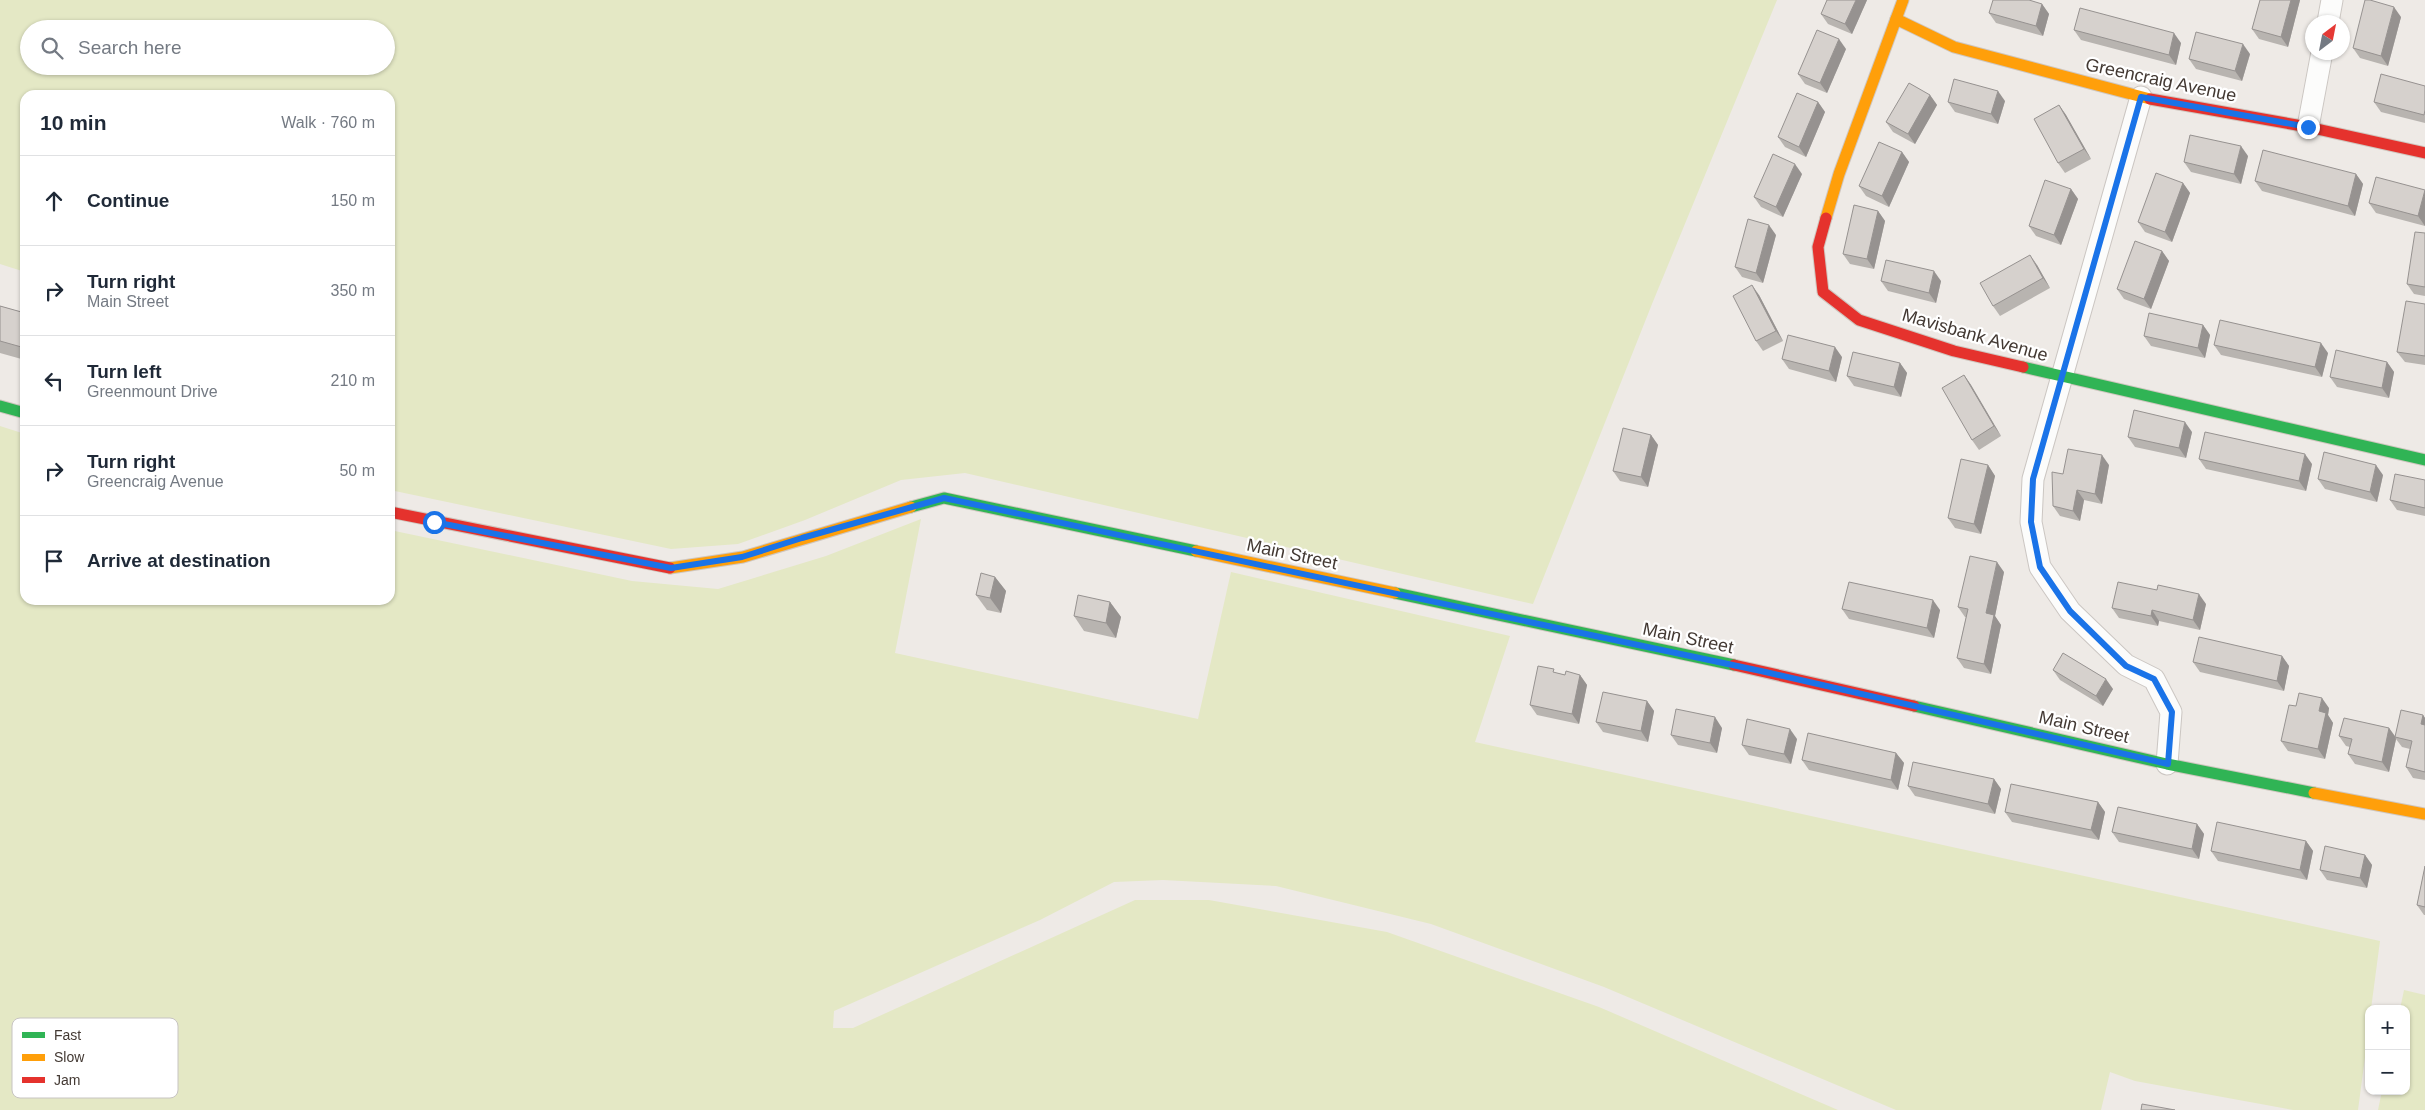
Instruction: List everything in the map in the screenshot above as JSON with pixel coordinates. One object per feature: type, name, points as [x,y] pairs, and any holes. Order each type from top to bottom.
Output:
[{"type":"street","name":"Mavisbank Avenue","points":[[1903,0],[1839,174],[1818,247],[1823,292],[1859,320],[1954,351],[2063,378],[2425,460]]},
{"type":"street","points":[[2329,15],[2332,0]]},
{"type":"street","name":"Greencraig Avenue","points":[[1896,19],[1954,47],[2141,97],[2308,127],[2425,153]]},
{"type":"street","points":[[2308,127],[2321,60]]},
{"type":"street","points":[[2141,97],[2033,479],[2031,522],[2040,567],[2070,611],[2126,666],[2154,679],[2172,712],[2168,764]]},
{"type":"street","points":[[0,406],[20,412]]},
{"type":"street","name":"Main Street","points":[[395,513],[671,568],[742,557],[944,498],[1742,667],[2168,764],[2425,814]]},
{"type":"green space","points":[[0,0],[1777,0],[1652,304],[1533,604],[965,473],[901,480],[805,520],[738,544],[671,549],[395,491],[395,90],[20,90],[20,270],[0,264]]},
{"type":"green space","points":[[0,426],[20,432],[20,605],[395,605],[395,531],[632,581],[718,589],[826,556],[921,519],[895,653],[1198,719],[1231,572],[1510,636],[1475,742],[2380,941],[2372,1005],[2365,1005],[2365,1057],[2358,1110],[2293,1110],[2135,1081],[2110,1072],[2101,1110],[1896,1110],[1604,987],[1431,924],[1276,886],[1163,880],[1114,882],[1040,920],[834,1011],[833,1028],[853,1028],[1135,900],[1209,900],[1387,932],[1599,1007],[1838,1110],[0,1110]]},
{"type":"green space","points":[[2404,990],[2425,995],[2425,1110],[2378,1110],[2381,1095],[2410,1095],[2410,1005],[2401,1005]]},
{"type":"building","points":[[1827,0],[1856,0],[1845,24],[1821,14]]},
{"type":"building","points":[[1993,0],[2029,0],[2042,4],[2036,26],[1989,13]]},
{"type":"building","points":[[2260,0],[2291,0],[2281,37],[2252,29]]},
{"type":"building","points":[[2365,0],[2394,7],[2381,56],[2353,48]]},
{"type":"building","points":[[2080,8],[2174,33],[2169,55],[2074,30]]},
{"type":"building","points":[[1817,30],[1839,39],[1820,83],[1798,74]]},
{"type":"building","points":[[2196,32],[2243,44],[2235,71],[2189,59]]},
{"type":"building","points":[[2381,74],[2425,86],[2424,115],[2374,102]]},
{"type":"building","points":[[1954,79],[1998,91],[1991,114],[1948,102]]},
{"type":"building","points":[[1909,83],[1930,95],[1908,134],[1886,122]]},
{"type":"building","points":[[1797,93],[1818,102],[1799,147],[1778,137]]},
{"type":"building","points":[[2059,105],[2084,149],[2058,163],[2034,119]]},
{"type":"building","points":[[2190,135],[2241,146],[2234,174],[2184,162]]},
{"type":"building","points":[[1879,142],[1902,152],[1882,196],[1859,186]]},
{"type":"building","points":[[2263,150],[2356,174],[2348,206],[2255,181]]},
{"type":"building","points":[[1773,154],[1795,164],[1776,207],[1754,197]]},
{"type":"building","points":[[2156,173],[2183,183],[2165,232],[2138,222]]},
{"type":"building","points":[[2376,177],[2425,190],[2418,216],[2369,203]]},
{"type":"building","points":[[2045,180],[2071,189],[2054,235],[2029,226]]},
{"type":"building","points":[[1854,205],[1878,211],[1867,259],[1843,254]]},
{"type":"building","points":[[1748,219],[1769,225],[1756,273],[1735,267]]},
{"type":"building","points":[[2415,232],[2425,233],[2425,287],[2407,284]]},
{"type":"building","points":[[2135,241],[2162,251],[2144,299],[2117,289]]},
{"type":"building","points":[[2030,255],[2043,278],[1993,306],[1980,283]]},
{"type":"building","points":[[1886,260],[1934,271],[1929,293],[1881,281]]},
{"type":"building","points":[[1752,285],[1776,331],[1756,341],[1733,296]]},
{"type":"building","points":[[2406,301],[2425,304],[2425,356],[2397,352]]},
{"type":"building","points":[[0,306],[20,312],[20,347],[0,341]]},
{"type":"building","points":[[2149,313],[2203,325],[2198,348],[2144,336]]},
{"type":"building","points":[[2220,320],[2321,343],[2315,367],[2214,345]]},
{"type":"building","points":[[1788,335],[1835,347],[1829,371],[1782,359]]},
{"type":"building","points":[[2336,350],[2387,362],[2382,388],[2330,377]]},
{"type":"building","points":[[1853,352],[1900,363],[1894,387],[1847,376]]},
{"type":"building","points":[[1964,375],[1994,426],[1972,440],[1942,388]]},
{"type":"building","points":[[2134,410],[2185,422],[2179,448],[2128,437]]},
{"type":"building","points":[[1623,428],[1651,435],[1641,477],[1613,471]]},
{"type":"building","points":[[2205,432],[2305,454],[2299,481],[2199,459]]},
{"type":"building","points":[[2068,449],[2102,455],[2095,494],[2077,490],[2073,511],[2053,506],[2052,472],[2063,474]]},
{"type":"building","points":[[2324,452],[2376,465],[2370,492],[2318,479]]},
{"type":"building","points":[[1961,459],[1988,465],[1974,524],[1948,518]]},
{"type":"building","points":[[2395,474],[2425,480],[2425,508],[2390,500]]},
{"type":"building","points":[[1970,556],[1997,562],[1986,613],[1994,615],[1984,664],[1957,658],[1968,609],[1958,607]]},
{"type":"building","points":[[981,573],[995,577],[990,598],[976,595]]},
{"type":"building","points":[[1849,582],[1933,600],[1927,628],[1842,609]]},
{"type":"building","points":[[2118,582],[2157,590],[2158,585],[2199,594],[2193,620],[2152,610],[2151,616],[2112,608]]},
{"type":"building","points":[[1078,595],[1110,602],[1106,623],[1074,616]]},
{"type":"building","points":[[2199,637],[2282,656],[2277,681],[2193,662]]},
{"type":"building","points":[[2063,653],[2106,679],[2096,696],[2053,670]]},
{"type":"building","points":[[1538,666],[1554,669],[1553,672],[1565,675],[1566,671],[1580,675],[1572,714],[1530,705]]},
{"type":"building","points":[[1603,692],[1647,701],[1641,731],[1596,722]]},
{"type":"building","points":[[2299,693],[2322,698],[2319,711],[2326,713],[2318,749],[2281,741],[2289,705],[2296,706]]},
{"type":"building","points":[[1676,709],[1715,717],[1710,743],[1671,735]]},
{"type":"building","points":[[2401,710],[2423,715],[2421,724],[2425,725],[2425,772],[2406,767],[2412,741],[2395,737]]},
{"type":"building","points":[[2344,718],[2389,728],[2382,762],[2348,754],[2352,739],[2339,736]]},
{"type":"building","points":[[1747,719],[1790,729],[1784,754],[1742,745]]},
{"type":"building","points":[[1808,733],[1896,753],[1891,780],[1802,760]]},
{"type":"building","points":[[1913,762],[1994,779],[1988,804],[1908,786]]},
{"type":"building","points":[[2011,784],[2098,802],[2091,830],[2005,812]]},
{"type":"building","points":[[2118,807],[2197,824],[2192,849],[2112,832]]},
{"type":"building","points":[[2217,822],[2306,841],[2300,870],[2211,851]]},
{"type":"building","points":[[2325,846],[2365,855],[2360,878],[2320,870]]},
{"type":"building","points":[[2425,866],[2425,907],[2417,905]]},
{"type":"building","points":[[2142,1104],[2175,1110],[2141,1110]]},
{"type":"traffic: fast","points":[[2023,367],[2425,460]]},
{"type":"traffic: fast","points":[[0,406],[20,412]]},
{"type":"traffic: fast","points":[[911,507],[944,498],[1196,551]]},
{"type":"traffic: fast","points":[[1395,593],[1734,665]]},
{"type":"traffic: fast","points":[[1914,706],[2167,764],[2314,793]]},
{"type":"traffic: slow","points":[[1826,218],[1839,174],[1903,0]]},
{"type":"traffic: slow","points":[[1896,19],[1954,47],[2150,99]]},
{"type":"traffic: slow","points":[[670,568],[743,557],[911,507]]},
{"type":"traffic: slow","points":[[1196,551],[1395,593]]},
{"type":"traffic: slow","points":[[2314,793],[2425,814]]},
{"type":"traffic: jam","points":[[2150,99],[2308,127],[2425,153]]},
{"type":"traffic: jam","points":[[1826,218],[1818,247],[1823,292],[1859,320],[1954,351],[2023,367]]},
{"type":"traffic: jam","points":[[395,513],[670,568]]},
{"type":"traffic: jam","points":[[1734,665],[1914,706]]},
{"type":"route","points":[[434,522],[671,568],[742,557],[944,498],[1761,671],[2168,764],[2172,712],[2154,679],[2126,666],[2070,611],[2040,567],[2031,522],[2033,479],[2141,97],[2308,127]]}]
